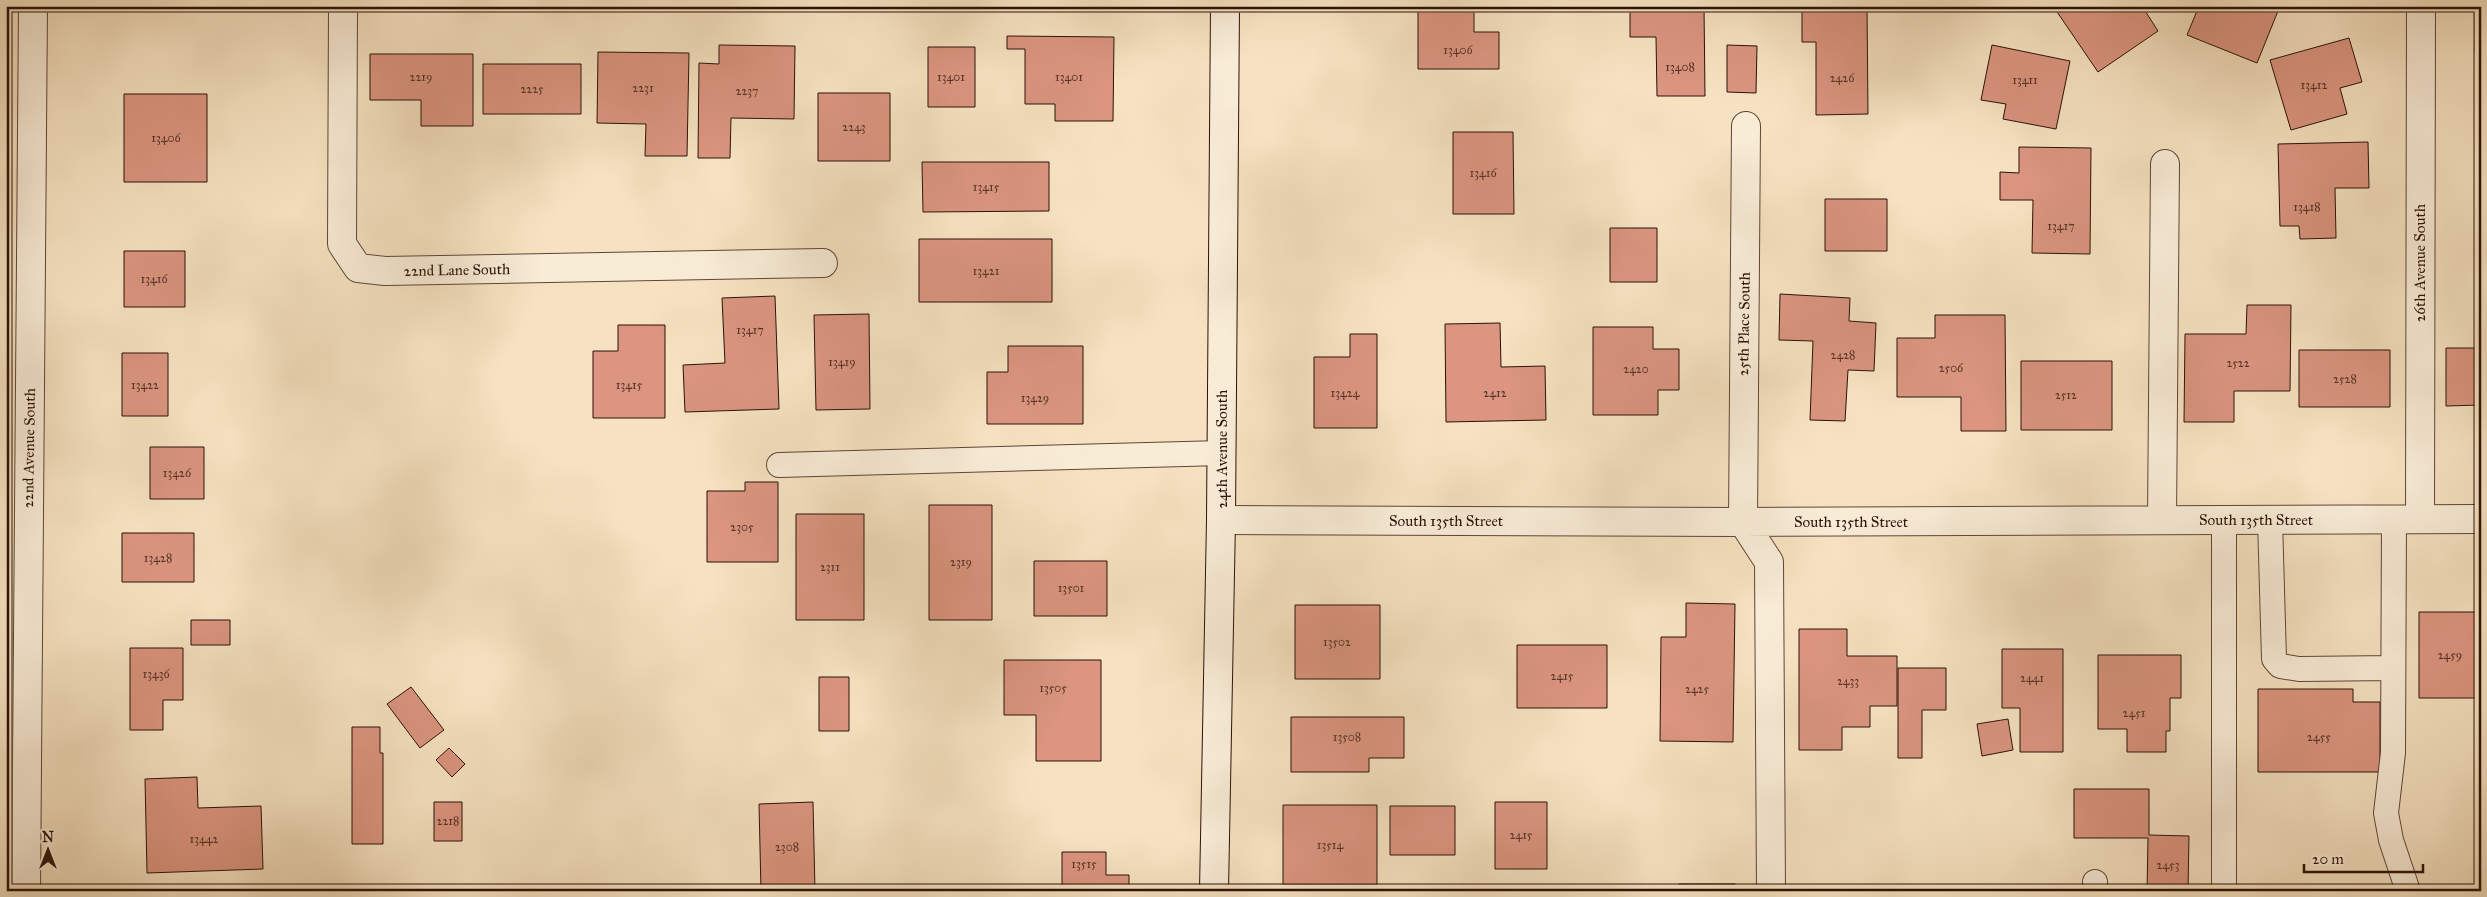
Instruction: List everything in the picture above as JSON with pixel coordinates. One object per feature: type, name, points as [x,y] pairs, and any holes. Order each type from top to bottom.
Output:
[{"type":"street","name":"22nd Avenue South","points":[[26,891],[17,698],[33,6]]},
{"type":"street","name":"22nd Lane South","points":[[344,6],[342,244],[358,268],[385,271],[823,263]]},
{"type":"street","name":"24th Avenue South","points":[[1214,891],[1222,453],[1225,6]]},
{"type":"street","name":"26th Avenue South","points":[[2407,519],[2421,6]]},
{"type":"street","name":"25th Place South","points":[[1743,522],[1746,126]]},
{"type":"street","points":[[2162,520],[2165,164]]},
{"type":"street","name":"South 135th Street","points":[[1221,520],[1743,522],[2481,518]]},
{"type":"street","points":[[1743,522],[1769,562],[1771,891]]},
{"type":"lane","points":[[779,465],[1222,453]]},
{"type":"lane","points":[[2407,519],[2393,668],[2392,753],[2386,813],[2391,840],[2408,891]]},
{"type":"lane","points":[[2224,520],[2224,891]]},
{"type":"lane","points":[[2270,520],[2274,659],[2280,666],[2299,670],[2393,668]]},
{"type":"building","points":[[1418,6],[1474,6],[1474,32],[1499,32],[1499,69],[1418,69]]},
{"type":"building","points":[[1630,6],[1704,6],[1705,96],[1657,96],[1656,37],[1630,37]]},
{"type":"building","points":[[1802,6],[1867,6],[1868,114],[1816,115],[1816,42],[1802,42]]},
{"type":"building","points":[[2053,6],[2142,6],[2158,31],[2098,72]]},
{"type":"building","points":[[2199,6],[2280,6],[2257,63],[2187,35]]},
{"type":"building","points":[[2475,6],[2481,6],[2481,54],[2475,54]]},
{"type":"building","points":[[1007,36],[1114,37],[1113,121],[1055,121],[1055,104],[1025,104],[1025,49],[1007,49]]},
{"type":"building","points":[[2349,38],[2362,82],[2340,88],[2347,114],[2291,130],[2270,60]]},
{"type":"building","points":[[719,45],[795,46],[794,119],[731,118],[730,158],[698,158],[699,63],[719,64]]},
{"type":"building","points":[[1727,45],[1757,46],[1756,93],[1727,92]]},
{"type":"building","points":[[1992,45],[2070,61],[2056,129],[2003,119],[2006,104],[1981,100]]},
{"type":"building","points":[[928,47],[975,47],[975,107],[928,107]]},
{"type":"building","points":[[598,52],[689,53],[687,156],[645,156],[646,124],[597,123]]},
{"type":"building","points":[[370,54],[473,54],[473,126],[421,126],[421,100],[370,100]]},
{"type":"building","points":[[483,64],[581,64],[581,114],[483,114]]},
{"type":"building","points":[[818,93],[890,93],[890,161],[818,161]]},
{"type":"building","points":[[124,94],[207,94],[207,182],[124,182]]},
{"type":"building","points":[[1453,132],[1513,132],[1514,214],[1453,214]]},
{"type":"building","points":[[2368,142],[2369,188],[2335,188],[2336,238],[2300,239],[2299,226],[2280,226],[2278,144]]},
{"type":"building","points":[[2019,147],[2091,148],[2090,254],[2032,253],[2033,200],[2000,200],[2000,172],[2019,173]]},
{"type":"building","points":[[922,162],[1049,162],[1049,211],[923,212]]},
{"type":"building","points":[[1825,199],[1887,199],[1887,251],[1825,251]]},
{"type":"building","points":[[1610,228],[1657,228],[1657,282],[1610,282]]},
{"type":"building","points":[[919,239],[1052,239],[1052,302],[919,302]]},
{"type":"building","points":[[124,251],[185,251],[185,307],[124,307]]},
{"type":"building","points":[[1780,294],[1850,298],[1849,321],[1876,323],[1874,371],[1848,370],[1845,421],[1810,420],[1813,341],[1779,340]]},
{"type":"building","points":[[775,296],[779,409],[685,412],[683,365],[725,363],[722,298]]},
{"type":"building","points":[[2247,305],[2291,305],[2290,391],[2234,391],[2234,422],[2184,422],[2185,334],[2246,334]]},
{"type":"building","points":[[869,314],[870,409],[816,410],[814,315]]},
{"type":"building","points":[[1935,315],[2005,315],[2006,431],[1961,431],[1961,397],[1897,397],[1897,338],[1935,338]]},
{"type":"building","points":[[1500,323],[1501,367],[1545,366],[1546,420],[1446,422],[1445,324]]},
{"type":"building","points":[[618,325],[665,325],[665,418],[593,418],[593,351],[618,351]]},
{"type":"building","points":[[1593,327],[1653,327],[1653,349],[1679,349],[1679,390],[1658,390],[1658,415],[1593,415]]},
{"type":"building","points":[[1350,334],[1377,334],[1377,428],[1314,428],[1314,357],[1350,357]]},
{"type":"building","points":[[1008,346],[1083,346],[1083,424],[987,424],[987,372],[1008,372]]},
{"type":"building","points":[[2446,348],[2481,348],[2481,405],[2446,406]]},
{"type":"building","points":[[2299,350],[2390,350],[2390,407],[2299,407]]},
{"type":"building","points":[[122,353],[168,353],[168,416],[122,416]]},
{"type":"building","points":[[2021,361],[2112,361],[2112,430],[2021,430]]},
{"type":"building","points":[[150,447],[204,447],[204,499],[150,499]]},
{"type":"building","points":[[745,482],[778,482],[778,562],[707,562],[707,491],[745,491]]},
{"type":"building","points":[[929,505],[992,505],[992,620],[929,620]]},
{"type":"building","points":[[796,514],[864,514],[864,620],[796,620]]},
{"type":"building","points":[[122,533],[194,533],[194,582],[122,582]]},
{"type":"building","points":[[1034,561],[1107,561],[1107,616],[1034,616]]},
{"type":"building","points":[[1686,603],[1735,604],[1733,742],[1660,741],[1661,637],[1686,637]]},
{"type":"building","points":[[1295,605],[1380,605],[1380,679],[1295,679]]},
{"type":"building","points":[[2419,612],[2481,612],[2481,698],[2419,698]]},
{"type":"building","points":[[191,620],[230,620],[230,645],[191,645]]},
{"type":"building","points":[[1799,629],[1847,629],[1847,656],[1897,656],[1897,706],[1870,706],[1870,727],[1842,727],[1842,750],[1799,750]]},
{"type":"building","points":[[1517,645],[1607,645],[1607,708],[1517,708]]},
{"type":"building","points":[[130,648],[183,648],[183,700],[163,700],[163,730],[130,730]]},
{"type":"building","points":[[2002,649],[2063,649],[2063,752],[2020,752],[2020,708],[2002,708]]},
{"type":"building","points":[[2098,655],[2181,655],[2181,698],[2170,698],[2170,731],[2166,731],[2166,752],[2127,752],[2127,729],[2098,729]]},
{"type":"building","points":[[1004,660],[1101,660],[1101,761],[1036,761],[1036,715],[1004,715]]},
{"type":"building","points":[[1898,668],[1946,668],[1946,710],[1922,710],[1922,758],[1898,758]]},
{"type":"building","points":[[819,677],[849,677],[849,731],[819,731]]},
{"type":"building","points":[[411,687],[444,730],[420,748],[387,704]]},
{"type":"building","points":[[2258,689],[2353,689],[2353,702],[2380,702],[2380,772],[2258,772]]},
{"type":"building","points":[[1291,717],[1404,717],[1404,758],[1369,758],[1369,772],[1291,772]]},
{"type":"building","points":[[2008,719],[2013,750],[1982,756],[1977,724]]},
{"type":"building","points":[[352,727],[380,727],[380,753],[383,753],[383,844],[352,844]]},
{"type":"building","points":[[449,748],[465,764],[452,777],[436,760]]},
{"type":"building","points":[[197,777],[198,808],[261,806],[263,869],[147,873],[145,779]]},
{"type":"building","points":[[2074,789],[2149,789],[2149,835],[2189,836],[2188,891],[2147,891],[2148,838],[2074,838]]},
{"type":"building","points":[[434,802],[462,802],[462,841],[434,841]]},
{"type":"building","points":[[813,802],[815,891],[761,891],[759,804]]},
{"type":"building","points":[[1495,802],[1547,802],[1547,869],[1495,869]]},
{"type":"building","points":[[1283,805],[1377,805],[1377,885],[1283,885]]},
{"type":"building","points":[[1390,806],[1455,806],[1455,855],[1390,855]]},
{"type":"building","points":[[1062,852],[1106,852],[1106,875],[1129,875],[1129,891],[1062,891]]},
{"type":"building","points":[[1679,884],[1735,884],[1735,891],[1679,891]]}]
